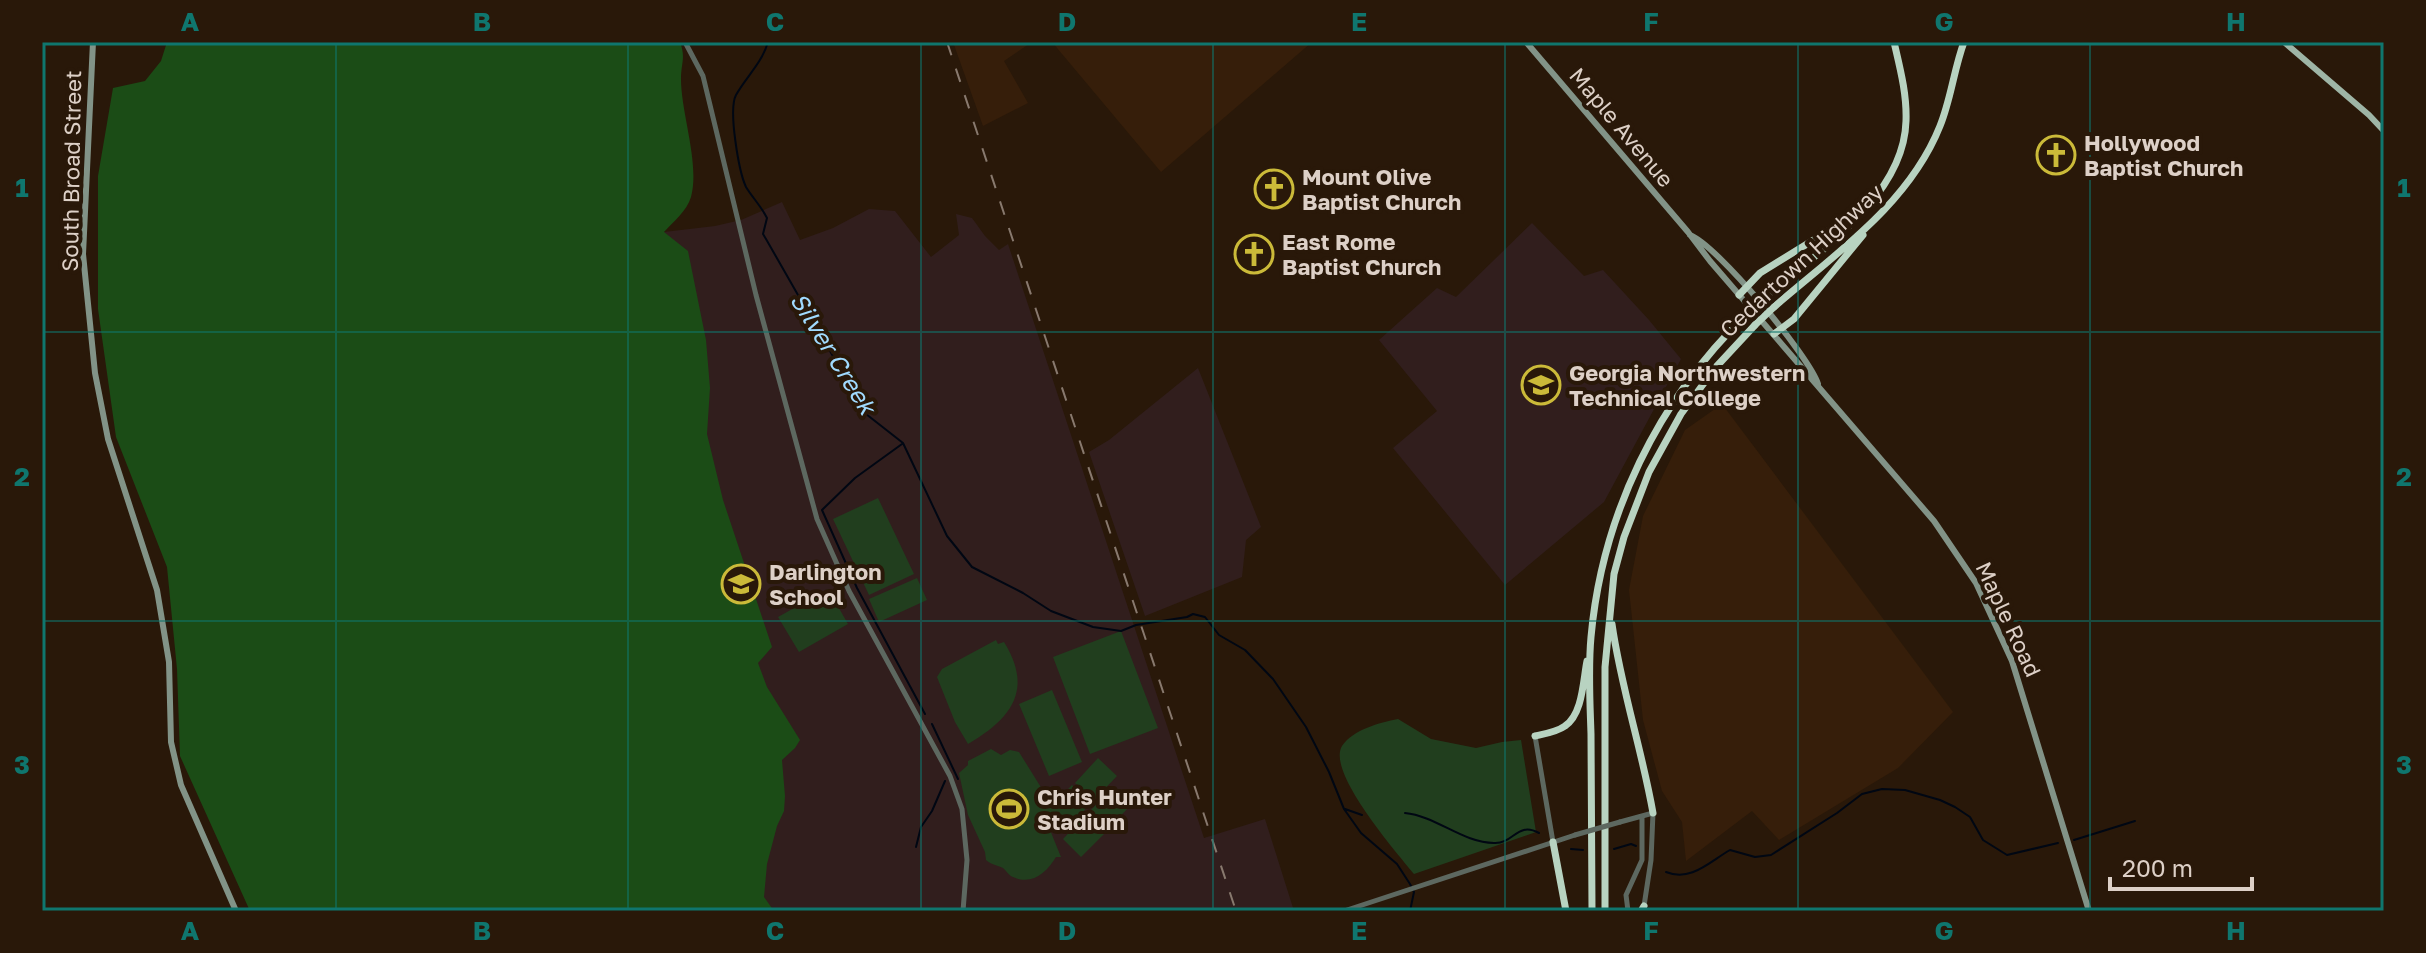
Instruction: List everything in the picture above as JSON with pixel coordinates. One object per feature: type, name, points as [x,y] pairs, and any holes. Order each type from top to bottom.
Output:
[{"type":"highway","name":"Cedartown Highway","points":[[1592,911],[1591,639],[1600,573],[1612,531],[1653,435],[1690,376],[1746,315],[1875,199],[1892,169],[1904,137],[1905,99],[1892,42]]},
{"type":"highway","name":"Cedartown Highway","points":[[1605,911],[1605,667],[1610,608],[1614,574],[1624,537],[1649,472],[1697,391],[1757,320],[1877,218],[1895,199],[1916,170],[1940,126],[1962,45]]},
{"type":"highway","points":[[1739,295],[1760,273],[1849,219],[1875,199]]},
{"type":"highway","points":[[1777,331],[1794,319],[1877,218]]},
{"type":"highway","points":[[1610,608],[1624,692],[1653,813]]},
{"type":"highway","points":[[1535,736],[1565,727],[1577,710],[1591,639]]},
{"type":"highway","points":[[1553,842],[1566,911]]},
{"type":"main road","name":"South Broad Street","points":[[93,42],[83,254],[95,373],[108,439],[150,562],[164,624],[175,764],[205,843],[236,911]]},
{"type":"main road","name":"Maple Avenue","points":[[1526,42],[1690,235],[1757,320]]},
{"type":"main road","points":[[2284,42],[2384,131]]},
{"type":"main road","name":"Maple Avenue","points":[[1690,235],[1701,241],[1764,309]]},
{"type":"main road","name":"Maple Road","points":[[1764,309],[1818,384],[1934,521],[1976,583],[2012,661],[2089,911]]},
{"type":"main road","name":"Maple Road","points":[[1757,320],[1777,331]]},
{"type":"street","points":[[685,42],[703,76],[771,354],[817,519],[849,591],[950,776],[962,809],[967,860],[963,911]]},
{"type":"street","points":[[1535,736],[1553,842]]},
{"type":"street","points":[[1344,911],[1575,835],[1653,813],[1651,860],[1643,909]]},
{"type":"street","points":[[1628,911],[1626,895],[1642,860],[1642,816]]},
{"type":"shaded area","points":[[953,42],[1032,42],[1004,61],[1028,103],[983,126]]},
{"type":"shaded area","points":[[1052,42],[1312,42],[1161,172]]},
{"type":"shaded area","name":"Darlington School","points":[[782,202],[800,240],[833,228],[869,209],[895,211],[931,257],[959,235],[956,214],[972,218],[999,250],[1008,244],[1204,838],[1265,819],[1294,911],[437,911],[664,232],[741,220]]},
{"type":"shaded area","name":"Georgia Northwestern Technical College","points":[[1532,223],[1584,276],[1603,270],[1681,359],[1604,502],[1505,585],[1393,448],[1437,411],[1379,340],[1437,288],[1456,297]]},
{"type":"shaded area","points":[[1198,368],[1261,527],[1246,540],[1242,577],[1145,616],[1089,452],[1109,440]]},
{"type":"shaded area","points":[[1722,404],[1953,712],[1898,768],[1779,840],[1752,811],[1686,861],[1682,822],[1662,791],[1643,720],[1629,590],[1643,516],[1685,430]]},
{"type":"green space","points":[[167,42],[680,42],[682,92],[692,154],[693,184],[686,207],[664,232],[688,251],[706,340],[710,388],[707,434],[723,500],[772,647],[758,663],[767,687],[800,740],[782,760],[784,811],[767,864],[764,897],[774,911],[250,911],[180,756],[177,669],[167,567],[116,437],[98,309],[98,176],[113,88],[145,81],[161,61]]},
{"type":"green space","points":[[878,498],[914,574],[869,595],[833,519]]},
{"type":"green space","points":[[917,578],[927,600],[879,622],[869,599]]},
{"type":"green space","points":[[828,589],[848,624],[799,652],[778,617]]},
{"type":"green space","points":[[1121,631],[1158,728],[1090,754],[1053,657]]},
{"type":"green space","points":[[996,640],[998,644],[1004,642],[1013,659],[1017,689],[1006,713],[968,744],[955,722],[937,677],[942,669]]},
{"type":"green space","points":[[1052,690],[1082,762],[1049,776],[1019,704]]},
{"type":"green space","points":[[1398,719],[1431,739],[1476,748],[1521,740],[1536,832],[1414,874],[1366,812],[1344,774],[1340,758],[1342,746],[1353,735]]},
{"type":"green space","name":"Chris Hunter Stadium","points":[[991,749],[1001,755],[1010,750],[1019,752],[1050,808],[1072,785],[1091,803],[1068,828],[1054,816],[1058,826],[1050,830],[1061,857],[1056,857],[1048,868],[1033,879],[1013,877],[986,860],[968,815],[959,773],[968,761]]},
{"type":"green space","points":[[1098,758],[1117,776],[1094,800],[1075,783]]},
{"type":"green space","points":[[1112,788],[1131,805],[1107,830],[1089,812]]},
{"type":"green space","points":[[1086,815],[1105,833],[1081,857],[1063,839]]},
{"type":"waterway","name":"Silver Creek","points":[[768,42],[734,103],[735,141],[743,179],[767,218],[763,234],[866,414],[903,443],[947,536],[972,567],[1051,611],[1093,627],[1121,631],[1193,614],[1205,617],[1219,635],[1245,650],[1273,679],[1306,727],[1344,809],[1361,833],[1397,864],[1410,884],[1414,892],[1410,911]]},
{"type":"waterway","points":[[902,444],[855,478],[822,510],[857,588],[925,714]]},
{"type":"waterway","points":[[932,724],[958,779]]},
{"type":"waterway","points":[[916,847],[921,827],[945,781]]},
{"type":"waterway","points":[[1666,872],[1692,873],[1730,850],[1755,857],[1771,855],[1862,794],[1882,789],[1905,790],[1955,807],[1970,817],[1983,840],[2007,855],[2058,843]]},
{"type":"waterway","points":[[1345,809],[1362,815]]},
{"type":"waterway","points":[[1405,813],[1483,842],[1501,842],[1526,830],[1539,833]]},
{"type":"waterway","points":[[2074,840],[2135,821]]},
{"type":"waterway","points":[[1614,849],[1631,844],[1636,846]]},
{"type":"waterway","points":[[1571,849],[1583,850]]},
{"type":"railway","points":[[947,42],[1236,911]]},
{"type":"place","name":"Hollywood Baptist Church","points":[[2056,155]]},
{"type":"place","name":"Mount Olive Baptist Church","points":[[1274,189]]},
{"type":"place","name":"East Rome Baptist Church","points":[[1254,254]]},
{"type":"place","name":"Georgia Northwestern Technical College","points":[[1541,385]]},
{"type":"place","name":"Darlington School","points":[[741,584]]},
{"type":"place","name":"Chris Hunter Stadium","points":[[1009,809]]}]
